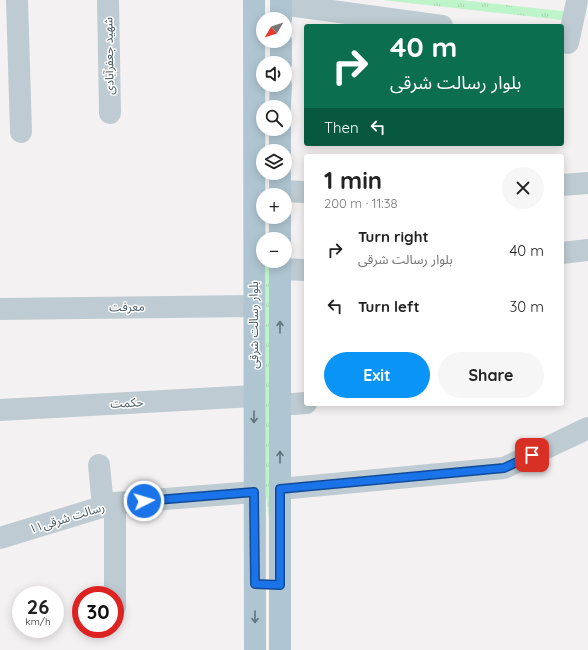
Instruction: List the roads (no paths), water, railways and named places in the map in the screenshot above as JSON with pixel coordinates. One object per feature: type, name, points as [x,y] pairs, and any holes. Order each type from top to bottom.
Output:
[{"type":"main road","name":"بلوار رسالت شرقی","points":[[254,0],[255,650]]},
{"type":"main road","points":[[280,268],[280,650]]},
{"type":"main road","points":[[255,584],[280,585]]},
{"type":"street","points":[[17,0],[21,132]]},
{"type":"street","name":"شهید جعفرآبادی","points":[[108,0],[110,113]]},
{"type":"street","points":[[564,42],[568,43],[575,1]]},
{"type":"street","points":[[281,8],[424,24]]},
{"type":"street","points":[[564,185],[588,183]]},
{"type":"street","points":[[280,186],[304,192]]},
{"type":"street","points":[[564,252],[588,250]]},
{"type":"street","points":[[292,267],[304,270]]},
{"type":"street","name":"معرفت","points":[[0,309],[254,306]]},
{"type":"street","name":"حکمت","points":[[0,410],[254,396]]},
{"type":"street","points":[[280,405],[304,403]]},
{"type":"street","points":[[280,489],[504,468],[588,428]]},
{"type":"street","points":[[99,465],[109,505],[115,586]]},
{"type":"street","name":"رسالت شرقی۱۱","points":[[0,538],[109,505],[254,492]]}]
